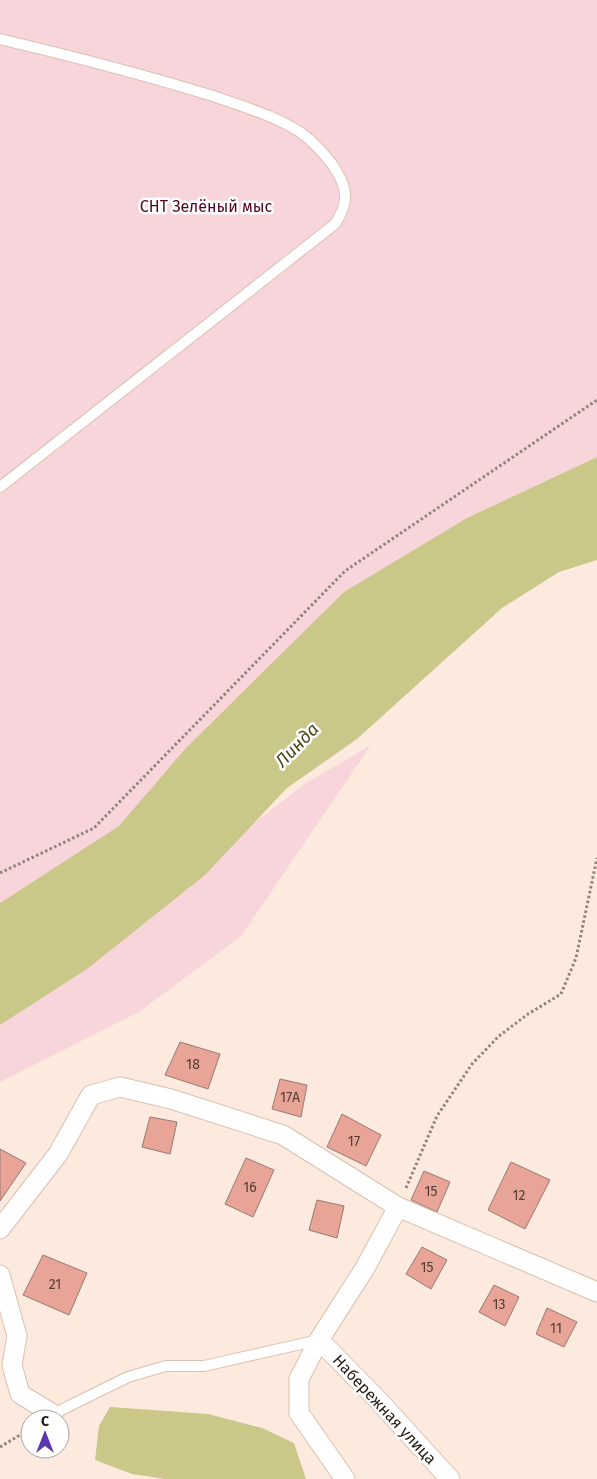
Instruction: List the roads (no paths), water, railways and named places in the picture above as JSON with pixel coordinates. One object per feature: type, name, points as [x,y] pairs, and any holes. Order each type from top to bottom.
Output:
[{"type":"street","points":[[0,1229],[58,1154],[91,1096],[120,1087],[172,1099],[283,1135],[398,1207],[597,1292]]},
{"type":"street","points":[[345,1479],[299,1413],[299,1379],[319,1340],[365,1268],[398,1207]]},
{"type":"street","points":[[0,1274],[2,1293],[17,1336],[12,1365],[20,1394],[45,1409]]},
{"type":"street","name":"Набережная улица","points":[[319,1340],[379,1401],[450,1479]]},
{"type":"lane","points":[[0,39],[140,73],[244,107],[282,124],[308,138],[328,160],[342,183],[346,197],[343,210],[335,224],[0,487]]},
{"type":"lane","points":[[63,1409],[128,1377],[166,1366],[204,1366],[319,1340]]},
{"type":"water","name":"Линда","points":[[597,457],[597,560],[559,572],[502,608],[357,739],[287,788],[205,875],[87,969],[0,1025],[0,903],[119,826],[186,748],[344,592],[467,518]]},
{"type":"water","points":[[110,1407],[208,1414],[262,1428],[294,1443],[306,1479],[165,1479],[132,1474],[95,1460],[99,1426]]},
{"type":"park label","name":"СНТ Зелёный мыс","points":[[206,206]]}]
